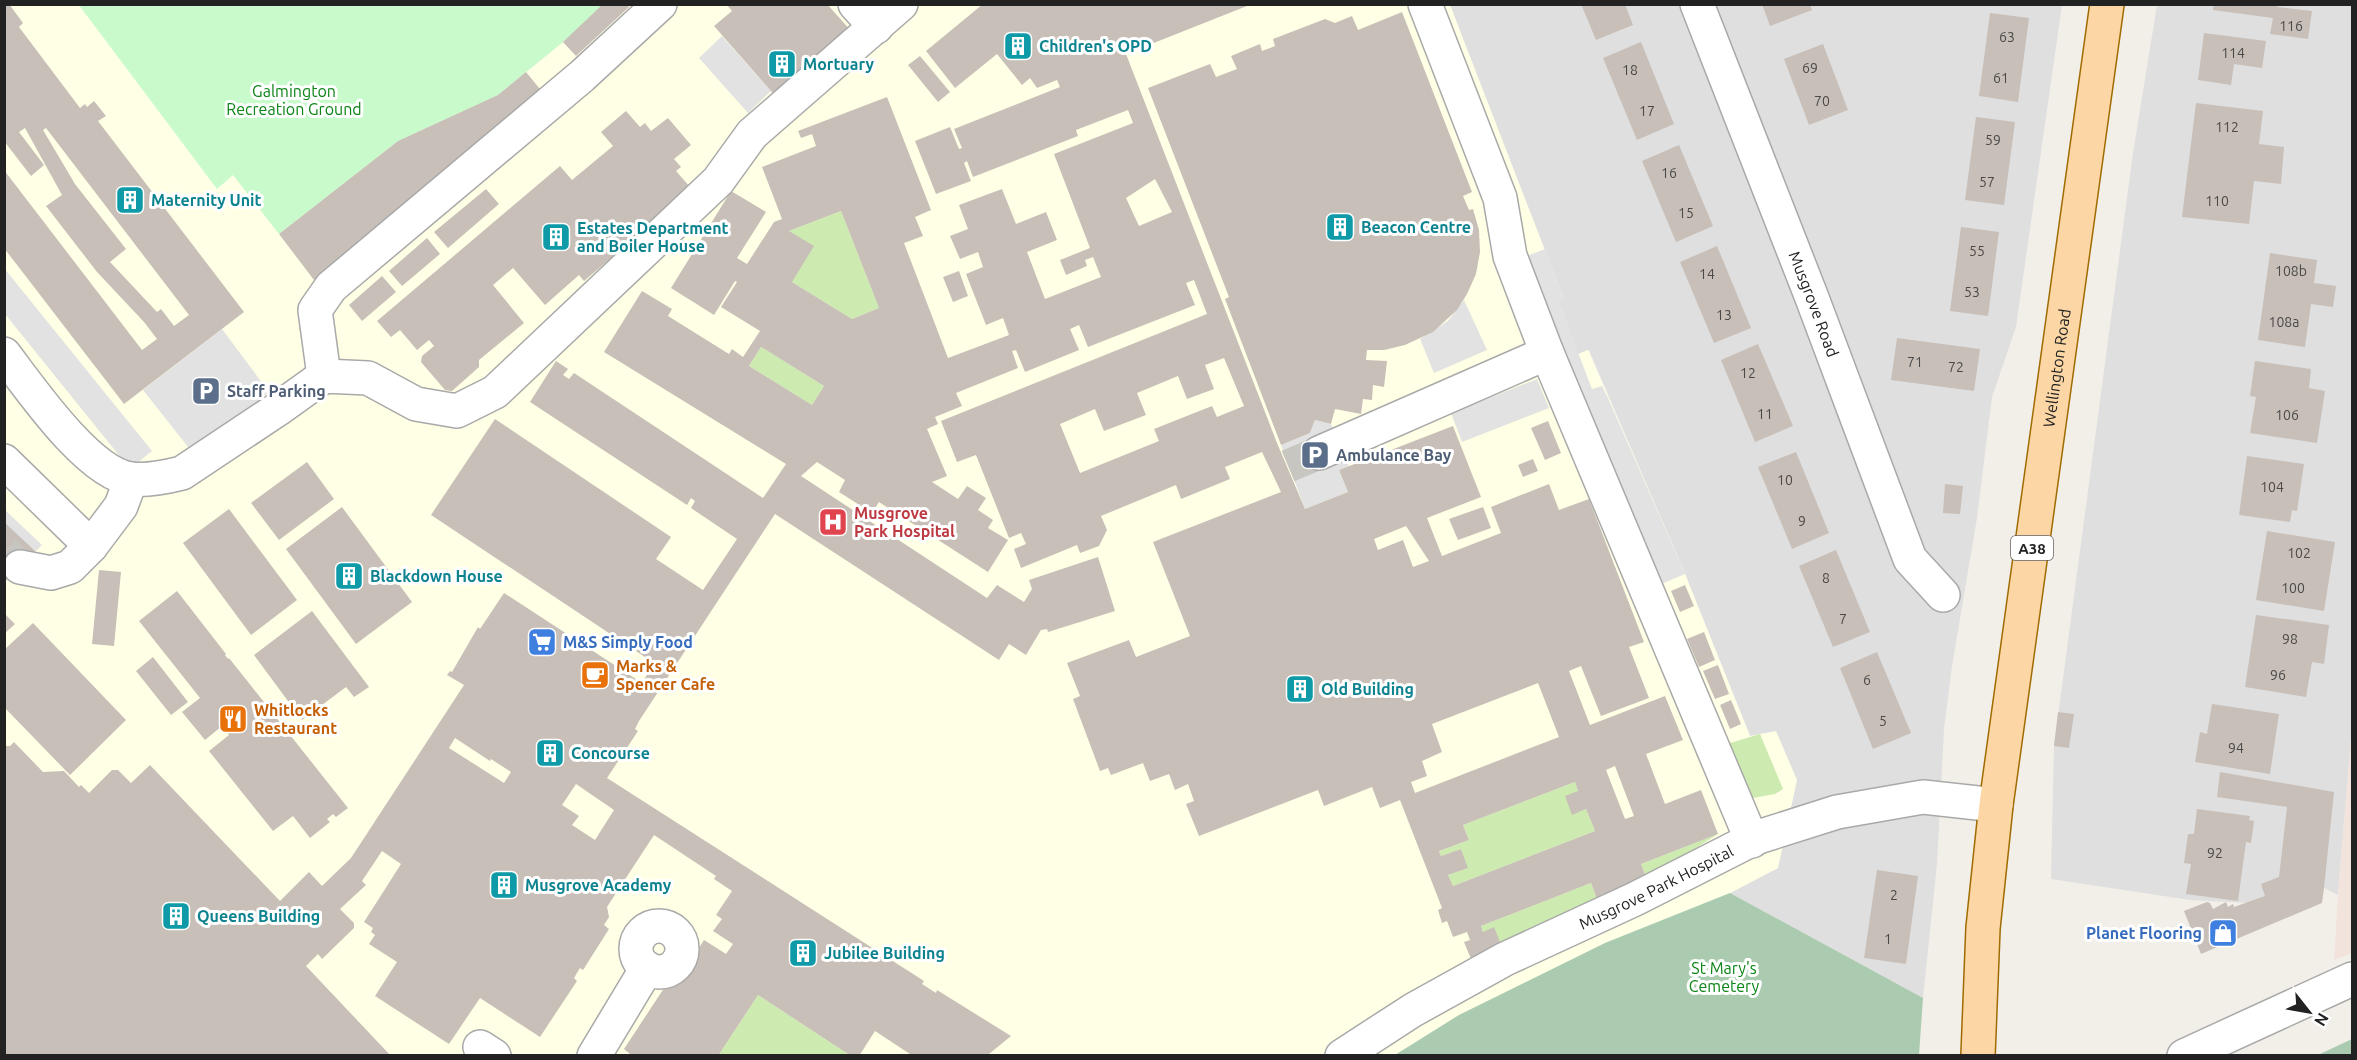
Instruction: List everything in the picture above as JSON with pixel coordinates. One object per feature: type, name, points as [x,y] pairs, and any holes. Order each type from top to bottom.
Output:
[{"type":"main road","name":"Wellington Road","points":[[1995,805],[2107,4]]},
{"type":"main road","name":"A38","points":[[1985,1055],[1983,928],[1995,805]]},
{"type":"street","points":[[324,376],[315,310],[331,286],[582,76],[660,4]]},
{"type":"street","points":[[4,354],[14,387],[67,432],[101,466],[131,479],[164,478],[182,473],[324,376],[368,378],[416,404],[457,411],[495,392],[718,181],[752,134],[866,16],[901,4]]},
{"type":"street","points":[[1425,4],[1500,198],[1510,256],[1547,353],[1752,841]]},
{"type":"street","name":"Musgrove Road","points":[[1697,4],[1812,298],[1910,559],[1943,595]]},
{"type":"street","points":[[1318,453],[1547,353]]},
{"type":"street","points":[[4,461],[91,546]]},
{"type":"street","points":[[20,567],[51,573],[70,567],[91,546],[121,506],[131,479]]},
{"type":"street","name":"Musgrove Park Hospital","points":[[1342,1056],[1413,1010],[1505,959],[1790,825],[1837,812],[1923,797],[1995,805]]},
{"type":"street","points":[[594,1056],[647,968]]},
{"type":"street","points":[[2184,1056],[2352,979]]},
{"type":"shaded area","name":"Musgrove Park Hospital","points":[[5,5],[79,5],[218,188],[233,174],[398,141],[498,95],[563,42],[603,5],[1450,5],[1563,297],[1558,300],[1578,354],[1588,350],[1685,574],[1750,736],[1776,731],[1797,780],[1778,868],[1730,893],[1605,943],[1459,1015],[1395,1055],[5,1056]]},
{"type":"shaded area","points":[[1450,5],[2062,5],[2016,327],[1992,397],[1977,518],[1952,666],[1944,729],[1937,864],[1923,998],[1730,893],[1778,868],[1776,732],[1750,736],[1685,574],[1589,350],[1578,354],[1557,300],[1563,297]]},
{"type":"shaded area","points":[[2157,5],[2352,5],[2352,727],[2338,895],[2324,888],[2294,884],[2249,903],[2190,900],[2051,879],[2054,746],[2133,153]]},
{"type":"shaded area","points":[[722,36],[771,91],[748,113],[699,58]]},
{"type":"shaded area","points":[[1545,249],[1563,297],[1558,300],[1592,389],[1602,386],[1685,574],[1659,585],[1527,256]]},
{"type":"shaded area","points":[[4,268],[152,451],[130,469],[5,314]]},
{"type":"shaded area","points":[[1464,300],[1487,350],[1434,373],[1420,339],[1448,321]]},
{"type":"shaded area","name":"Staff Parking","points":[[222,329],[269,392],[192,452],[143,390]]},
{"type":"shaded area","points":[[1537,379],[1549,408],[1462,442],[1451,413]]},
{"type":"shaded area","name":"Ambulance Bay","points":[[1315,420],[1331,424],[1349,466],[1339,470],[1348,492],[1305,509],[1281,445],[1310,433]]},
{"type":"shaded area","points":[[4,509],[42,545],[5,582],[4,582]]},
{"type":"shaded area","points":[[2352,727],[2352,953],[2334,960],[2338,895]]},
{"type":"green space","name":"Galmington Recreation Ground","points":[[79,5],[603,5],[563,42],[498,95],[398,141],[279,234],[233,175],[217,189]]},
{"type":"green space","points":[[841,211],[879,308],[852,319],[792,282],[789,231]]},
{"type":"green space","points":[[761,347],[824,386],[812,405],[749,366]]},
{"type":"green space","points":[[1760,734],[1783,789],[1775,794],[1753,798],[1746,791],[1727,744]]},
{"type":"green space","points":[[1575,782],[1578,791],[1573,814],[1586,809],[1595,831],[1453,886],[1448,875],[1467,868],[1461,849],[1441,856],[1439,851],[1469,840],[1463,825]]},
{"type":"green space","points":[[1718,834],[1647,879],[1641,864]]},
{"type":"green space","points":[[1591,883],[1597,899],[1502,947],[1483,932],[1481,926]]},
{"type":"green space","name":"St Mary's Cemetery","points":[[1730,893],[1923,998],[1919,1055],[1395,1055],[1459,1015],[1605,943]]},
{"type":"green space","points":[[758,995],[851,1056],[718,1056]]},
{"type":"green space","points":[[2352,1039],[2352,1055],[2318,1055]]},
{"type":"building","name":"Maternity Unit","points":[[4,4],[9,4],[23,23],[19,27],[80,108],[85,104],[87,107],[94,101],[106,116],[98,121],[244,312],[124,404],[4,248],[4,170],[142,350],[157,339],[97,272],[46,206],[62,195],[25,128],[19,132],[44,165],[31,176],[4,141]],"holes":[[[46,128],[189,315],[174,326],[161,309],[157,312],[110,262],[126,249],[75,184],[43,130]]]},
{"type":"building","points":[[603,4],[626,4],[629,7],[576,56],[563,42]]},
{"type":"building","name":"Mortuary","points":[[726,4],[827,4],[852,32],[778,99],[714,26],[732,11]]},
{"type":"building","points":[[983,4],[1252,4],[1126,54],[1277,443],[1305,509],[1348,492],[1339,470],[1453,426],[1481,497],[1427,518],[1442,556],[1501,533],[1491,507],[1549,484],[1559,510],[1589,499],[1644,642],[1629,647],[1649,698],[1601,716],[1581,666],[1569,671],[1590,725],[1665,696],[1683,740],[1646,754],[1665,804],[1701,790],[1718,834],[1641,864],[1647,879],[1597,899],[1591,883],[1481,926],[1483,932],[1494,927],[1502,947],[1471,959],[1464,942],[1470,940],[1467,932],[1453,937],[1447,921],[1442,923],[1438,910],[1442,908],[1400,800],[1380,808],[1372,787],[1324,806],[1318,790],[1199,836],[1186,804],[1194,801],[1188,784],[1175,790],[1169,774],[1150,781],[1143,763],[1111,775],[1108,768],[1100,771],[1073,699],[1080,696],[1067,663],[1129,640],[1136,657],[1190,636],[1153,542],[1281,492],[1262,452],[1225,467],[1230,479],[1181,499],[1176,485],[1101,516],[1107,530],[1099,546],[1080,553],[1077,545],[1021,568],[1014,549],[1026,544],[1021,533],[1009,538],[976,455],[957,462],[941,421],[1207,314],[1194,280],[1186,283],[1195,305],[1088,347],[1079,325],[1070,329],[1079,350],[1025,372],[1016,350],[1012,351],[1018,368],[956,393],[962,406],[935,417],[938,424],[927,429],[947,476],[932,482],[958,499],[967,486],[986,498],[978,510],[993,520],[988,528],[1008,540],[988,572],[879,502],[872,513],[839,492],[845,480],[817,462],[801,476],[987,598],[997,585],[1024,602],[1032,589],[1029,580],[1098,557],[1115,611],[1048,632],[1047,629],[1041,630],[1026,655],[1009,644],[999,660],[775,514],[639,721],[635,729],[638,731],[607,778],[924,981],[922,984],[936,993],[937,990],[1011,1036],[989,1054],[990,1056],[913,1056],[875,1031],[859,1056],[851,1056],[758,995],[718,1056],[629,1056],[630,1054],[624,1049],[691,947],[697,951],[704,940],[726,954],[733,944],[713,931],[722,919],[716,915],[732,891],[714,879],[716,876],[654,835],[607,907],[609,917],[604,925],[609,929],[583,970],[580,968],[574,978],[577,981],[540,1037],[480,998],[449,1044],[375,996],[397,962],[369,944],[375,935],[371,932],[373,928],[364,922],[401,864],[382,851],[362,881],[366,885],[340,909],[354,923],[354,928],[322,959],[318,954],[306,966],[391,1056],[4,1056],[4,746],[10,746],[14,742],[43,772],[64,771],[79,787],[81,785],[89,793],[112,770],[118,770],[131,783],[150,765],[280,901],[309,872],[322,886],[351,858],[464,685],[447,675],[450,671],[452,672],[478,627],[480,629],[504,593],[642,683],[654,663],[431,515],[495,419],[671,537],[656,559],[703,590],[737,539],[691,508],[695,501],[691,498],[687,505],[530,402],[556,361],[568,369],[563,375],[569,379],[574,373],[763,498],[786,464],[604,352],[642,291],[672,309],[668,316],[729,354],[732,349],[743,357],[760,331],[721,307],[737,282],[735,281],[714,315],[671,288],[731,191],[766,212],[737,258],[747,264],[774,222],[782,219],[762,167],[816,146],[812,134],[801,138],[798,131],[887,97],[931,210],[915,217],[923,236],[904,243],[948,358],[1009,335],[1003,318],[986,325],[966,274],[983,267],[978,252],[960,259],[950,236],[968,229],[959,205],[1002,189],[1016,224],[1046,212],[1057,240],[1027,252],[1045,299],[1101,277],[1093,257],[1085,260],[1087,266],[1066,275],[1060,260],[1090,248],[1054,154],[1133,123],[1128,110],[1076,130],[1078,136],[973,177],[967,161],[964,163],[971,181],[936,194],[915,141],[950,127],[959,149],[962,148],[954,129],[1060,87],[1057,80],[1037,88],[1030,78],[1022,85],[997,54],[955,88],[926,51]],"holes":[[[1155,179],[1172,212],[1139,226],[1126,198]],[[841,211],[879,308],[852,319],[792,282],[814,246],[789,231]],[[761,347],[824,386],[812,405],[749,366]],[[1224,358],[1244,406],[1217,417],[1212,406],[1154,429],[1159,441],[1080,473],[1060,424],[1095,409],[1104,431],[1146,415],[1137,393],[1178,376],[1187,399],[1214,389],[1205,365]],[[1406,526],[1429,561],[1413,567],[1403,540],[1378,550],[1374,539]],[[1538,683],[1559,737],[1415,793],[1411,782],[1427,776],[1422,761],[1442,752],[1432,724]],[[455,738],[511,772],[504,783],[449,748]],[[1615,766],[1634,816],[1625,819],[1606,770]],[[1575,782],[1578,791],[1565,796],[1572,815],[1586,809],[1595,831],[1453,886],[1448,875],[1468,868],[1461,849],[1441,856],[1439,851],[1469,840],[1463,825]],[[576,784],[614,810],[595,840],[572,825],[579,816],[562,805]]]},
{"type":"building","points":[[1581,4],[1625,4],[1633,25],[1596,40]]},
{"type":"building","points":[[1762,4],[1810,4],[1812,10],[1770,26]]},
{"type":"building","points":[[2214,4],[2277,4],[2277,7],[2312,11],[2308,39],[2270,34],[2273,18],[2213,10]]},
{"type":"building","name":"Beacon Centre","points":[[1402,12],[1472,192],[1463,196],[1469,210],[1473,209],[1479,230],[1480,252],[1476,274],[1457,310],[1433,332],[1405,345],[1384,350],[1367,350],[1366,360],[1387,361],[1384,387],[1373,385],[1372,400],[1363,399],[1361,414],[1335,409],[1331,424],[1315,420],[1310,433],[1281,445],[1225,299],[1229,297],[1148,88],[1210,64],[1216,77],[1237,69],[1231,56],[1260,44],[1262,51],[1275,46],[1273,39],[1325,19],[1335,23],[1352,16],[1358,30]]},
{"type":"building","points":[[1990,13],[2029,18],[2018,102],[1979,96]]},
{"type":"building","points":[[2204,33],[2266,41],[2262,68],[2234,64],[2231,85],[2198,80]]},
{"type":"building","points":[[1641,42],[1674,124],[1637,140],[1603,58]]},
{"type":"building","points":[[1823,44],[1848,110],[1809,125],[1784,59]]},
{"type":"building","points":[[920,56],[950,92],[938,102],[908,65]]},
{"type":"building","points":[[526,72],[549,100],[314,280],[279,234],[398,141],[498,95]]},
{"type":"building","points":[[2196,103],[2263,111],[2259,144],[2284,147],[2281,184],[2254,181],[2249,224],[2182,217]]},
{"type":"building","name":"Estates Department and Boiler House","points":[[626,111],[640,127],[645,123],[651,131],[668,118],[691,145],[674,159],[681,167],[676,171],[690,187],[673,205],[584,281],[579,275],[545,305],[513,268],[493,285],[524,323],[479,360],[479,367],[452,391],[445,390],[421,362],[422,356],[434,346],[429,340],[417,350],[400,330],[391,337],[377,321],[560,166],[572,180],[613,146],[601,132]]},
{"type":"building","points":[[1976,117],[2015,122],[2004,205],[1965,200]]},
{"type":"building","points":[[1679,145],[1713,226],[1676,242],[1642,161]]},
{"type":"building","points":[[486,189],[499,204],[448,248],[434,232]]},
{"type":"building","points":[[1961,227],[1999,232],[1988,316],[1950,311]]},
{"type":"building","points":[[427,238],[440,254],[402,286],[389,271]]},
{"type":"building","points":[[1717,246],[1751,328],[1714,343],[1680,262]]},
{"type":"building","points":[[2270,253],[2317,260],[2314,283],[2336,286],[2333,307],[2311,304],[2305,347],[2258,340]]},
{"type":"building","points":[[959,271],[968,296],[953,302],[943,277]]},
{"type":"building","points":[[382,276],[396,292],[362,321],[349,305]]},
{"type":"building","points":[[1897,338],[1980,349],[1974,391],[1891,380]]},
{"type":"building","points":[[1758,344],[1793,426],[1755,442],[1721,360]]},
{"type":"building","points":[[2255,361],[2311,369],[2309,388],[2325,391],[2317,443],[2250,433],[2256,397],[2250,396]]},
{"type":"building","points":[[1548,421],[1561,453],[1545,460],[1531,428]]},
{"type":"building","points":[[1796,452],[1829,533],[1792,549],[1758,467]]},
{"type":"building","points":[[2247,456],[2304,464],[2297,511],[2292,510],[2290,522],[2239,515]]},
{"type":"building","points":[[1533,459],[1538,471],[1523,477],[1518,465]]},
{"type":"building","points":[[307,462],[334,499],[279,540],[251,503]]},
{"type":"building","points":[[1945,484],[1963,486],[1960,514],[1943,513]]},
{"type":"building","name":"Blackdown House","points":[[342,507],[412,602],[356,644],[286,549]]},
{"type":"building","points":[[1483,507],[1491,528],[1458,540],[1449,519]]},
{"type":"building","points":[[229,509],[297,600],[251,635],[183,543]]},
{"type":"building","points":[[4,522],[35,551],[4,582]]},
{"type":"building","points":[[2267,531],[2335,542],[2324,611],[2256,600]]},
{"type":"building","points":[[1836,550],[1870,632],[1833,647],[1799,566]]},
{"type":"building","points":[[99,570],[121,572],[114,646],[92,644]]},
{"type":"building","points":[[1685,585],[1694,606],[1680,612],[1671,591]]},
{"type":"building","name":"Whitlocks Restaurant","points":[[177,591],[228,659],[348,808],[336,817],[333,814],[327,819],[330,822],[310,838],[293,816],[273,831],[209,751],[229,735],[222,726],[205,740],[182,712],[200,698],[139,621]]},
{"type":"building","points":[[312,611],[369,687],[354,697],[346,687],[302,720],[254,655]]},
{"type":"building","points":[[4,613],[15,624],[4,634]]},
{"type":"building","points":[[2256,615],[2329,625],[2324,664],[2312,662],[2306,697],[2245,687]]},
{"type":"building","points":[[33,623],[126,720],[70,775],[4,707],[4,650]]},
{"type":"building","points":[[1704,632],[1715,660],[1699,667],[1687,639]]},
{"type":"building","points":[[1877,652],[1911,733],[1873,749],[1840,668]]},
{"type":"building","points":[[153,657],[188,702],[171,715],[136,671]]},
{"type":"building","points":[[1718,665],[1729,694],[1715,699],[1703,671]]},
{"type":"building","points":[[1731,700],[1741,724],[1730,729],[1720,705]]},
{"type":"building","points":[[2212,704],[2279,714],[2270,774],[2195,762],[2200,732],[2207,734]]},
{"type":"building","points":[[2058,712],[2074,714],[2069,748],[2054,746]]},
{"type":"building","points":[[2220,772],[2334,792],[2324,888],[2322,903],[2201,954],[2184,911],[2207,902],[2213,909],[2226,902],[2228,907],[2233,904],[2234,907],[2265,896],[2261,884],[2279,877],[2287,807],[2217,797]]},
{"type":"building","points":[[2197,809],[2250,816],[2249,820],[2254,821],[2251,843],[2246,842],[2238,901],[2186,894],[2191,864],[2184,863],[2188,834],[2194,834]]},
{"type":"building","points":[[1877,870],[1918,876],[1906,964],[1864,958]]},
{"type":"tunnel","points":[[1288,466],[1319,453]]},
{"type":"tunnel","points":[[4,552],[20,567]]},
{"type":"place","name":"Children's OPD","points":[[1018,46]]},
{"type":"place","name":"Mortuary","points":[[782,64]]},
{"type":"place","name":"Maternity Unit","points":[[130,200]]},
{"type":"place","name":"Beacon Centre","points":[[1340,227]]},
{"type":"place","name":"Estates Department and Boiler House","points":[[556,237]]},
{"type":"place","name":"Staff Parking","points":[[206,391]]},
{"type":"place","name":"Ambulance Bay","points":[[1315,455]]},
{"type":"place","name":"Musgrove Park Hospital","points":[[833,522]]},
{"type":"place","name":"Blackdown House","points":[[349,576]]},
{"type":"place","name":"M&S Simply Food","points":[[542,642]]},
{"type":"place","name":"Marks & Spencer Cafe","points":[[595,675]]},
{"type":"place","name":"Old Building","points":[[1300,689]]},
{"type":"place","name":"Whitlocks Restaurant","points":[[233,719]]},
{"type":"place","name":"Concourse","points":[[550,753]]},
{"type":"place","name":"Musgrove Academy","points":[[504,885]]},
{"type":"place","name":"Queens Building","points":[[176,916]]},
{"type":"place","name":"Planet Flooring","points":[[2223,933]]},
{"type":"place","name":"Jubilee Building","points":[[803,953]]}]
